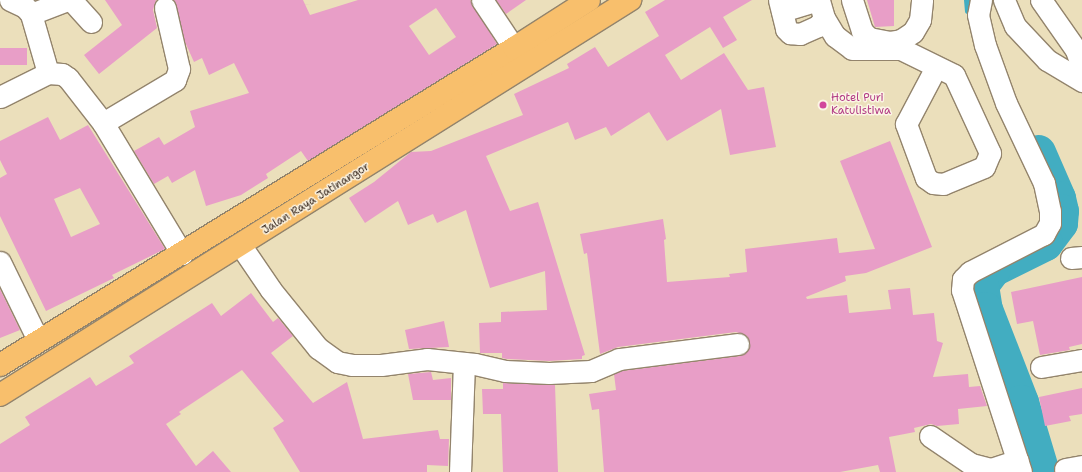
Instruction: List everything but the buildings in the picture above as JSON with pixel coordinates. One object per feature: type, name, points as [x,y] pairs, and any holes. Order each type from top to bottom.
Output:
[{"type":"highway","points":[[0,365],[38,340],[182,254],[589,0]]},
{"type":"highway","name":"Jalan Raya Jatinangor","points":[[0,395],[242,246],[630,0]]},
{"type":"street","points":[[10,0],[24,7],[31,14],[48,73]]},
{"type":"street","points":[[31,14],[67,0],[77,5],[91,22]]},
{"type":"street","points":[[482,0],[514,48]]},
{"type":"street","points":[[852,0],[862,31],[869,38],[889,42],[901,40],[913,32],[920,20],[922,0]]},
{"type":"street","points":[[930,436],[971,464],[991,469],[1020,466],[962,290],[963,279],[970,272],[1044,234],[1050,223],[1050,211],[1044,183],[1006,103],[984,45],[978,15],[981,0]]},
{"type":"street","points":[[1004,0],[1015,26],[1047,60],[1082,81]]},
{"type":"street","points":[[1041,0],[1076,50],[1082,66]]},
{"type":"street","points":[[781,5],[820,6],[818,26],[800,34],[790,32],[786,29],[781,5]]},
{"type":"street","points":[[820,6],[834,36],[852,49],[901,49],[954,75],[990,153],[984,167],[942,184],[933,183],[926,178],[906,124],[936,67]]},
{"type":"street","points":[[103,123],[176,80],[179,69],[165,8]]},
{"type":"street","points":[[0,97],[48,73],[62,74],[68,78],[103,123],[182,254]]},
{"type":"street","points":[[242,246],[271,290],[318,348],[337,362],[352,365],[381,365],[427,359],[464,363],[506,371],[549,373],[591,370],[619,359],[738,344]]},
{"type":"street","points":[[0,262],[38,340]]},
{"type":"street","points":[[1041,367],[1082,360]]},
{"type":"street","points":[[460,472],[464,363]]},
{"type":"waterway","points":[[967,0],[968,11]]},
{"type":"waterway","points":[[1038,152],[1058,198],[1061,211],[1060,223],[1045,243],[993,269],[981,285],[985,309],[1021,402],[1042,472]]},
{"type":"place","name":"Hotel Puri Katulistiwa","points":[[823,105]]}]
